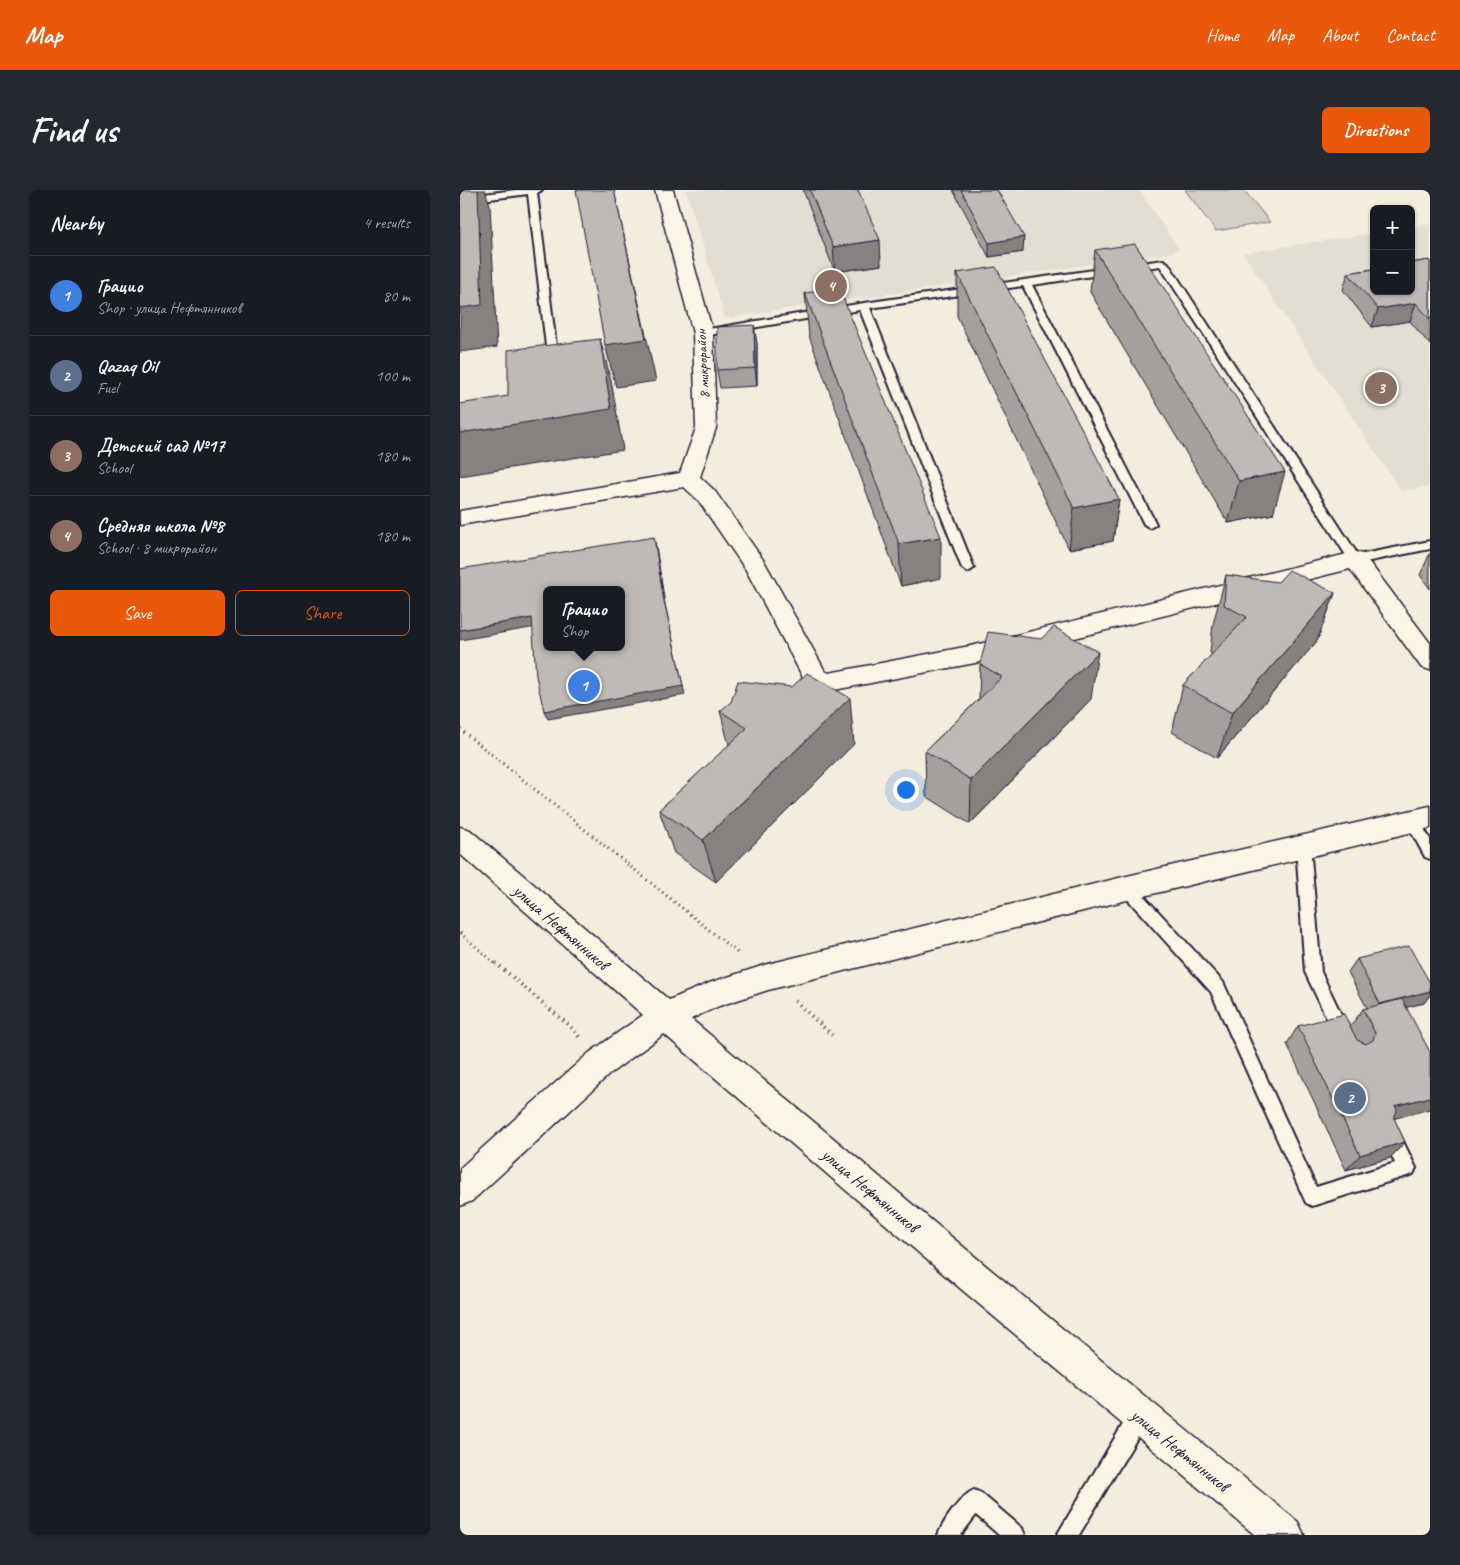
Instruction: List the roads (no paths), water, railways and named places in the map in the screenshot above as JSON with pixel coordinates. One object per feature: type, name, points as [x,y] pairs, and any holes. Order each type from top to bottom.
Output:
[{"type":"street","name":"8 микрорайон","points":[[664,190],[703,332],[706,428],[689,480]]},
{"type":"street","points":[[460,518],[689,480],[706,495],[756,567],[816,678],[829,682],[975,654],[1355,560],[1430,660]]},
{"type":"street","points":[[460,1190],[600,1063],[664,1017],[712,995],[768,977],[1127,888],[1422,820]]},
{"type":"street","name":"улица Нефтянников","points":[[460,838],[664,1017],[1139,1416],[1285,1535]]},
{"type":"lane","points":[[460,200],[537,190]]},
{"type":"lane","points":[[532,191],[551,346]]},
{"type":"lane","points":[[703,332],[864,306],[1163,263],[1355,560],[1430,545]]},
{"type":"lane","points":[[1026,283],[1150,524]]},
{"type":"lane","points":[[864,306],[968,568]]},
{"type":"lane","points":[[1422,820],[1430,853]]},
{"type":"lane","points":[[1304,846],[1313,972],[1352,1052]]},
{"type":"lane","points":[[1127,888],[1217,987],[1312,1197],[1407,1168],[1390,1133]]},
{"type":"lane","points":[[1067,1535],[1139,1416]]},
{"type":"lane","points":[[948,1535],[974,1500],[1015,1535]]},
{"type":"place","name":"Средняя школа №8","points":[[831,286]]},
{"type":"place","name":"Детский сад №17","points":[[1381,388]]},
{"type":"place","name":"Грацио","points":[[584,686]]},
{"type":"place","name":"Qazaq Oil","points":[[1350,1098]]}]
